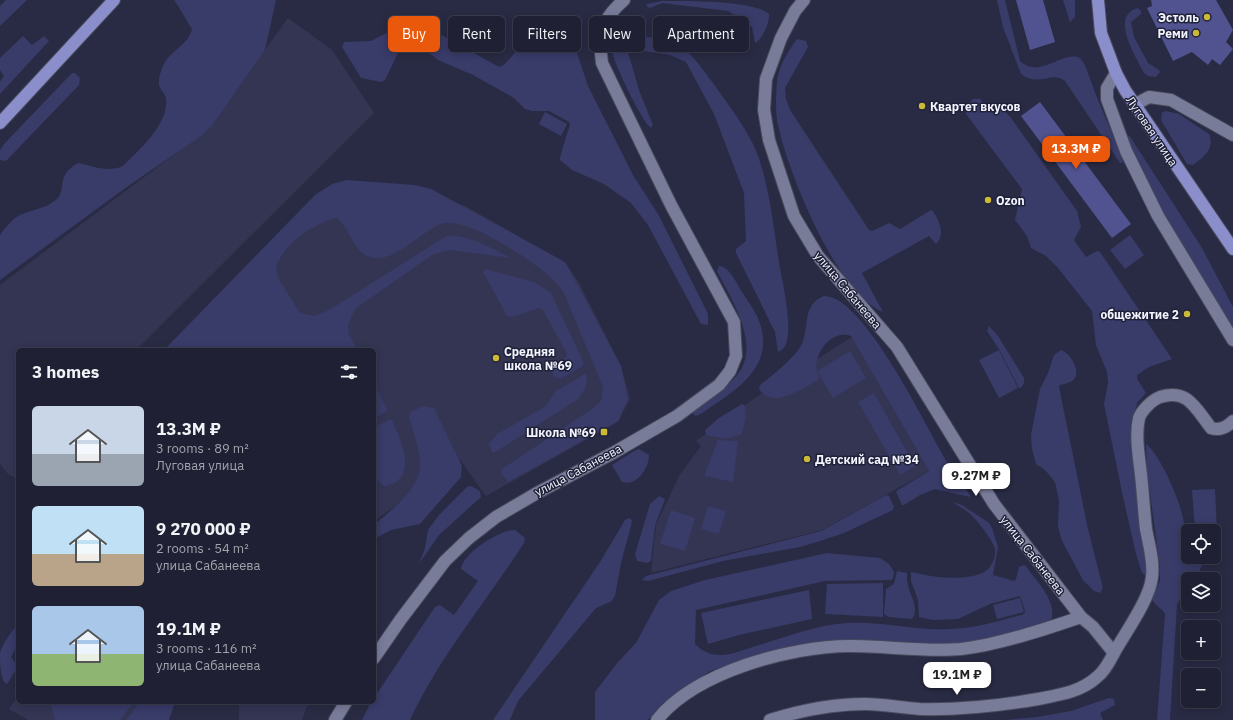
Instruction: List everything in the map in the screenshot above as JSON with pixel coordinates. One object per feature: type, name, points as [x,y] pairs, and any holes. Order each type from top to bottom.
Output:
[{"type":"main road","points":[[0,123],[114,0]]},
{"type":"main road","name":"Луговая улица","points":[[1098,0],[1101,33],[1116,73],[1134,105],[1233,249]]},
{"type":"street","name":"улица Сабанеева","points":[[376,655],[445,561],[487,523],[537,493],[677,416],[719,385],[730,371],[736,356],[734,322],[671,205],[602,63],[599,43],[602,29],[610,14],[624,0]]},
{"type":"street","name":"улица Сабанеева","points":[[804,0],[781,38],[766,79],[764,110],[769,140],[794,216],[818,256],[897,347],[994,504],[1081,616],[1093,627],[1114,653]]},
{"type":"street","points":[[1116,73],[1107,88],[1106,99],[1126,151],[1158,216],[1233,340]]},
{"type":"street","points":[[1134,105],[1149,97],[1170,100],[1233,135]]},
{"type":"street","points":[[770,720],[814,707],[839,705],[865,704],[918,708],[970,708],[1004,705],[1059,695],[1084,686],[1096,678],[1106,667],[1144,600],[1152,578],[1153,565],[1146,528],[1137,436],[1140,417],[1151,402],[1171,394],[1180,395],[1187,398],[1212,428],[1216,430],[1233,421]]},
{"type":"street","points":[[657,720],[678,700],[714,677],[757,662],[805,649],[849,646],[961,649],[1031,633],[1081,616]]},
{"type":"street","points":[[335,720],[345,704]]},
{"type":"shaded area","points":[[6,0],[27,0],[0,26],[0,6]]},
{"type":"shaded area","points":[[174,0],[276,0],[265,50],[213,124],[201,136],[124,189],[0,280],[0,235],[11,221],[20,215],[44,207],[57,199],[60,195],[66,173],[78,163],[106,169],[123,166],[152,136],[158,127],[166,108],[166,97],[159,85],[161,72],[167,59],[187,39],[192,29]]},
{"type":"shaded area","points":[[997,0],[1005,0],[1020,61],[1028,66],[1036,67],[1066,58],[1080,58],[1085,65],[1123,163],[1120,163],[1065,81],[1055,77],[1034,79],[1028,78],[1021,74],[1003,27]]},
{"type":"shaded area","points":[[1063,0],[1075,0],[1075,17],[1070,22]]},
{"type":"shaded area","points":[[662,1],[719,2],[761,9],[769,14],[769,17],[763,35],[755,43],[752,27],[749,25],[749,16],[736,16],[728,11],[662,3],[650,8],[646,6],[647,4]]},
{"type":"shaded area","points":[[1138,8],[1141,11],[1141,14],[1131,22],[1134,37],[1148,63],[1159,70],[1160,72],[1156,77],[1148,76],[1144,73],[1127,37],[1125,27],[1126,19],[1130,12]]},
{"type":"shaded area","points":[[288,18],[332,50],[374,113],[138,348],[16,348],[16,478],[8,474],[0,464],[0,285],[207,130]]},
{"type":"shaded area","points":[[388,32],[388,52],[399,52],[385,80],[381,82],[361,78],[342,47],[344,42],[371,41]]},
{"type":"shaded area","points":[[440,34],[448,39],[448,52],[472,52],[499,67],[504,65],[516,52],[577,52],[588,86],[633,175],[658,214],[708,314],[708,325],[701,324],[648,225],[631,203],[604,184],[572,170],[560,160],[570,125],[569,122],[549,111],[532,111],[525,109],[514,98],[473,75],[438,60],[428,52],[440,52]]},
{"type":"shaded area","points":[[23,36],[32,45],[44,36],[49,41],[0,94],[0,82],[4,76],[0,70],[0,58]]},
{"type":"shaded area","points":[[645,37],[653,38],[653,52],[687,52],[692,56],[706,73],[744,128],[758,157],[767,187],[788,317],[785,347],[778,352],[775,332],[736,253],[736,249],[746,241],[744,193],[714,114],[686,62],[670,55],[645,51]]},
{"type":"shaded area","points":[[797,39],[806,41],[808,47],[785,88],[786,99],[790,110],[869,230],[872,231],[889,223],[900,229],[931,210],[939,223],[941,236],[936,244],[929,236],[862,273],[883,312],[865,300],[848,281],[832,257],[803,200],[783,146],[776,115],[777,82],[781,65]]},
{"type":"shaded area","points":[[613,52],[628,52],[639,90],[653,125],[651,128],[642,116],[630,94]]},
{"type":"shaded area","points":[[72,73],[75,73],[80,78],[79,85],[6,161],[0,160],[0,150],[5,143]]},
{"type":"shaded area","points":[[973,99],[980,99],[992,113],[1002,108],[1011,118],[1077,211],[1081,227],[1074,240],[1086,257],[1097,251],[1100,252],[1172,359],[1149,367],[1137,375],[1137,379],[1146,393],[1137,403],[1131,435],[1147,572],[1146,576],[1142,573],[1136,554],[1104,404],[1108,383],[1107,372],[1096,345],[1092,311],[1058,268],[1046,256],[1031,248],[1027,236],[1015,220],[1022,189],[966,114],[967,106]]},
{"type":"shaded area","points":[[1166,111],[1179,114],[1209,134],[1211,144],[1207,152],[1193,165],[1187,164],[1161,120],[1162,112]]},
{"type":"shaded area","points":[[545,112],[567,124],[561,136],[539,124]]},
{"type":"shaded area","points":[[1129,135],[1202,248],[1233,307],[1233,331],[1160,207],[1128,139]]},
{"type":"shaded area","points":[[347,180],[415,185],[431,189],[565,262],[621,366],[628,399],[618,421],[508,482],[501,473],[502,469],[592,409],[601,401],[603,387],[565,295],[555,282],[542,270],[525,258],[487,235],[469,227],[453,223],[441,224],[432,228],[405,248],[386,257],[376,258],[362,253],[341,222],[337,218],[334,218],[303,234],[284,252],[276,265],[278,278],[300,313],[315,316],[331,309],[446,236],[471,239],[511,258],[449,250],[432,255],[355,309],[348,325],[349,334],[356,348],[166,348],[315,195],[332,184]]},
{"type":"shaded area","name":"Средняя школа №69","points":[[428,191],[467,207],[566,263],[579,283],[621,366],[630,399],[618,422],[486,496],[460,460],[376,520],[376,348],[199,348],[191,336],[320,213]]},
{"type":"shaded area","points":[[1130,235],[1144,255],[1125,269],[1110,250]]},
{"type":"shaded area","points":[[719,266],[727,269],[733,276],[757,316],[763,334],[763,350],[758,363],[750,376],[739,387],[699,415],[695,416],[691,411],[721,390],[737,375],[744,363],[746,350],[742,322],[717,271]]},
{"type":"shaded area","points":[[485,269],[534,282],[551,293],[583,361],[583,366],[560,379],[554,377],[551,371],[552,368],[564,359],[567,354],[543,310],[539,308],[512,317],[507,316],[483,272]]},
{"type":"shaded area","points":[[824,296],[840,301],[857,317],[875,339],[910,395],[947,462],[970,497],[935,489],[902,505],[896,492],[929,471],[851,336],[836,336],[823,347],[817,362],[818,380],[796,392],[779,398],[772,398],[765,395],[759,389],[760,385],[786,364],[799,349],[803,342],[811,306],[816,300]]},
{"type":"shaded area","points":[[989,326],[998,336],[1024,378],[1024,383],[1021,388],[1019,388],[999,349],[987,331]]},
{"type":"shaded area","name":"Детский сад №34","points":[[852,337],[929,471],[822,530],[651,573],[656,525],[679,476],[701,446],[696,441],[755,398]]},
{"type":"shaded area","points":[[999,350],[1018,388],[999,398],[979,360]]},
{"type":"shaded area","points":[[1061,350],[1072,359],[1076,369],[1075,378],[1071,382],[1060,385],[1059,387],[1088,529],[1103,588],[1100,593],[1094,591],[1083,580],[1062,541],[1058,527],[1059,500],[1055,482],[1045,470],[1036,464],[1032,449],[1031,435],[1040,389],[1048,373],[1054,355]]},
{"type":"shaded area","points":[[850,351],[866,378],[833,398],[817,371]]},
{"type":"shaded area","points":[[585,374],[587,376],[586,387],[578,399],[494,453],[492,452],[489,444],[497,434],[546,406],[556,391]]},
{"type":"shaded area","points":[[376,387],[387,409],[386,412],[376,417]]},
{"type":"shaded area","points":[[874,393],[915,466],[900,475],[858,402]]},
{"type":"shaded area","points":[[742,404],[745,406],[746,417],[742,434],[726,439],[706,435],[705,430],[719,418]]},
{"type":"shaded area","points":[[423,406],[434,408],[462,466],[461,477],[420,524],[391,530],[376,538],[376,523],[398,504],[412,488],[420,469],[417,443],[409,417],[411,412]]},
{"type":"shaded area","points":[[392,420],[400,438],[405,459],[405,468],[402,476],[395,483],[384,486],[376,479],[376,426]]},
{"type":"shaded area","points":[[718,440],[738,441],[733,482],[704,476]]},
{"type":"shaded area","points":[[1146,444],[1152,450],[1165,471],[1177,497],[1181,510],[1184,524],[1181,524],[1181,564],[1203,564],[1199,572],[1181,572],[1181,597],[1177,605],[1170,720],[1157,720],[1165,614],[1152,599],[1160,581],[1160,567],[1147,471]]},
{"type":"shaded area","points":[[639,449],[649,455],[644,471],[633,482],[622,482],[612,465]]},
{"type":"shaded area","points":[[471,486],[480,491],[481,497],[439,535],[419,564],[425,548],[428,530],[439,515],[467,487]]},
{"type":"shaded area","points":[[1215,489],[1217,524],[1194,524],[1192,490]]},
{"type":"shaded area","points":[[886,495],[889,496],[894,507],[893,510],[844,533],[800,547],[723,561],[648,581],[642,580],[646,576],[821,531]]},
{"type":"shaded area","points":[[659,496],[665,499],[655,526],[651,561],[648,563],[637,561],[635,554],[650,504]]},
{"type":"shaded area","points":[[952,502],[962,505],[989,523],[992,528],[998,547],[993,575],[1014,581],[1016,579],[1019,567],[1025,565],[1046,593],[1050,601],[1052,617],[1049,624],[975,645],[804,646],[710,671],[657,710],[648,720],[595,720],[595,692],[618,662],[636,643],[659,600],[671,591],[705,580],[827,553],[880,558],[889,564],[894,572],[891,580],[825,581],[696,610],[695,644],[702,650],[717,655],[732,653],[801,632],[835,624],[860,623],[924,629],[950,629],[978,626],[1024,614],[1025,611],[1020,596],[990,604],[958,619],[933,620],[919,617],[918,600],[911,581],[911,572],[928,576],[948,578],[967,577],[987,570],[995,557],[995,549],[990,538],[976,520],[964,509]]},
{"type":"shaded area","points":[[708,506],[726,511],[719,534],[701,529]]},
{"type":"shaded area","points":[[671,510],[695,518],[685,551],[660,544]]},
{"type":"shaded area","points":[[629,518],[632,520],[631,526],[621,563],[615,596],[612,601],[596,608],[518,701],[510,720],[493,720],[600,562],[625,520]]},
{"type":"shaded area","points":[[515,530],[525,538],[524,543],[449,651],[422,696],[410,720],[362,720],[370,704],[376,704],[376,695],[435,607],[440,605],[454,615],[478,581],[461,569],[468,556],[492,538],[508,531]]},
{"type":"shaded area","points":[[897,571],[907,573],[908,585],[915,608],[912,619],[889,617],[884,614],[886,589],[894,584]]},
{"type":"shaded area","points":[[883,583],[883,617],[825,614],[827,584]]},
{"type":"shaded area","points":[[809,590],[812,619],[739,635],[708,644],[701,613]]},
{"type":"shaded area","points":[[1020,598],[1024,612],[997,619],[993,605]]},
{"type":"shaded area","points":[[16,626],[16,648],[11,657],[16,664],[16,670],[7,684],[3,679],[0,666],[0,653],[5,641]]},
{"type":"shaded area","points":[[1109,698],[1114,699],[1115,705],[1100,713],[1103,720],[1005,720],[1037,717],[1071,711]]},
{"type":"shaded area","points":[[16,699],[16,704],[161,704],[155,720],[28,720],[9,709]]},
{"type":"shaded area","points":[[51,704],[132,704],[120,720],[55,720]]},
{"type":"shaded area","points":[[138,704],[174,704],[169,720],[126,720]]},
{"type":"shaded area","points":[[239,704],[309,704],[302,720],[239,720]]},
{"type":"building","points":[[1016,0],[1043,0],[1055,42],[1030,50]]},
{"type":"building","name":"Реми","points":[[1151,0],[1216,0],[1233,30],[1226,42],[1233,49],[1220,65],[1212,59],[1208,65],[1192,52],[1173,61],[1147,8],[1152,6]]},
{"type":"building","points":[[1040,102],[1131,224],[1112,238],[1021,116]]},
{"type":"place","name":"Эстоль","points":[[1207,17]]},
{"type":"place","name":"Реми","points":[[1196,33]]},
{"type":"place","name":"Квартет вкусов","points":[[922,106]]},
{"type":"place","name":"Ozon","points":[[988,200]]},
{"type":"place","name":"общежитие 2","points":[[1187,314]]},
{"type":"place","name":"Средняя школа №69","points":[[496,358]]},
{"type":"place","name":"Школа №69","points":[[604,432]]},
{"type":"place","name":"Детский сад №34","points":[[807,459]]}]
